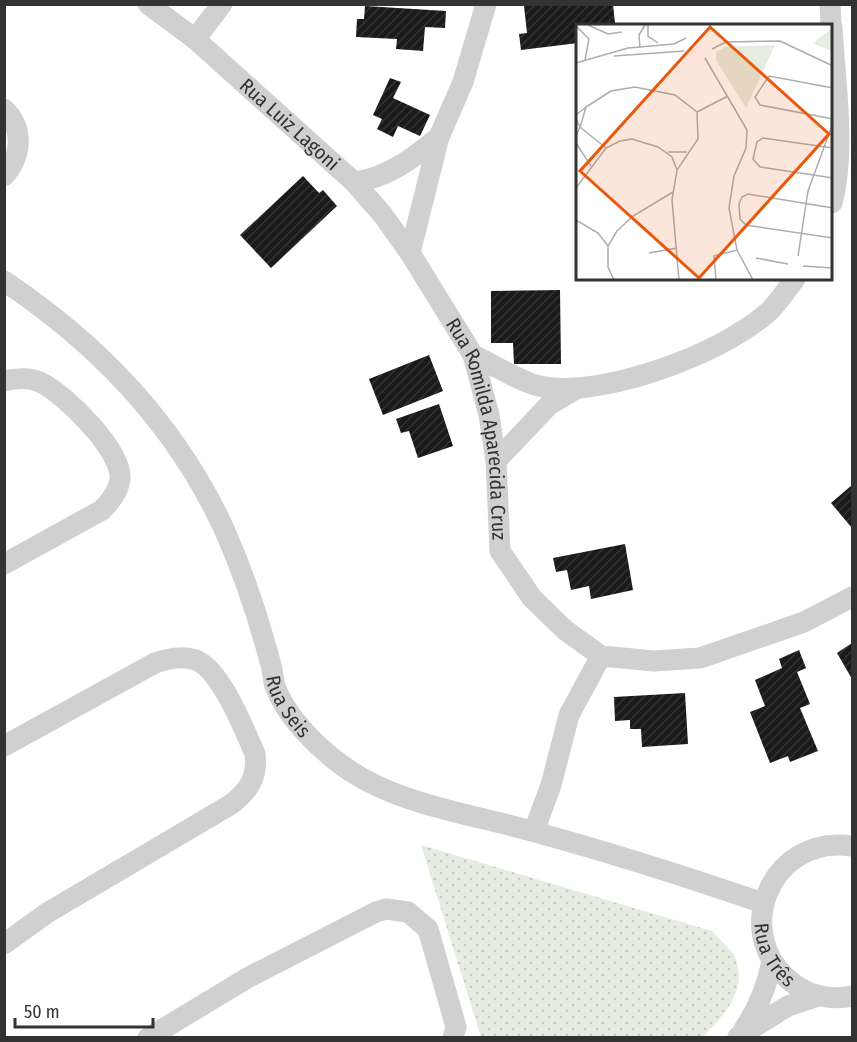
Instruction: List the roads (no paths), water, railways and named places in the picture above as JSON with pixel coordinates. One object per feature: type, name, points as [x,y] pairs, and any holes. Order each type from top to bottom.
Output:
[{"type":"street","name":"Rua Luiz Lagoni","points":[[148,4],[195,39],[354,182],[375,180],[408,162],[439,137]]},
{"type":"street","points":[[195,39],[222,4]]},
{"type":"street","name":"Rua Luiz Lagoni","points":[[410,253],[439,137],[463,82],[486,4]]},
{"type":"street","points":[[830,4],[831,24]]},
{"type":"street","points":[[833,32],[843,64],[840,189]]},
{"type":"street","points":[[4,109],[14,121],[19,143],[16,159],[4,177]]},
{"type":"street","name":"Rua Romilda Aparecida Cruz","points":[[354,182],[383,215],[410,253],[473,355],[489,415],[496,461],[500,551],[532,598],[564,630],[601,656],[654,661],[700,658],[804,622],[852,597]]},
{"type":"street","points":[[473,355],[542,387],[576,389],[632,378],[671,366],[715,346],[766,314],[794,280]]},
{"type":"street","name":"Rua Seis","points":[[4,281],[33,300],[100,356],[160,420],[208,495],[226,532],[253,606],[275,687],[288,708],[320,746],[346,768],[375,786],[534,831],[763,903]]},
{"type":"street","points":[[4,381],[30,379],[47,386],[105,441],[117,462],[120,478],[110,501],[102,510],[4,564]]},
{"type":"street","points":[[496,461],[549,405],[576,389]]},
{"type":"street","points":[[534,831],[551,785],[569,715],[601,656]]},
{"type":"street","points":[[4,747],[155,663],[176,657],[204,665],[218,680],[255,754],[257,767],[248,789],[230,805],[47,913],[4,944]]},
{"type":"street","name":"Rua Três","points":[[852,846],[827,846],[799,856],[776,876],[763,903],[762,933],[772,961],[792,983],[818,996],[852,996]]},
{"type":"street","points":[[148,1038],[308,946],[376,912],[397,909],[416,916],[432,938],[456,1027],[453,1038]]},
{"type":"street","points":[[738,1037],[767,986],[772,961]]},
{"type":"street","points":[[738,1037],[788,1006],[818,996]]}]
